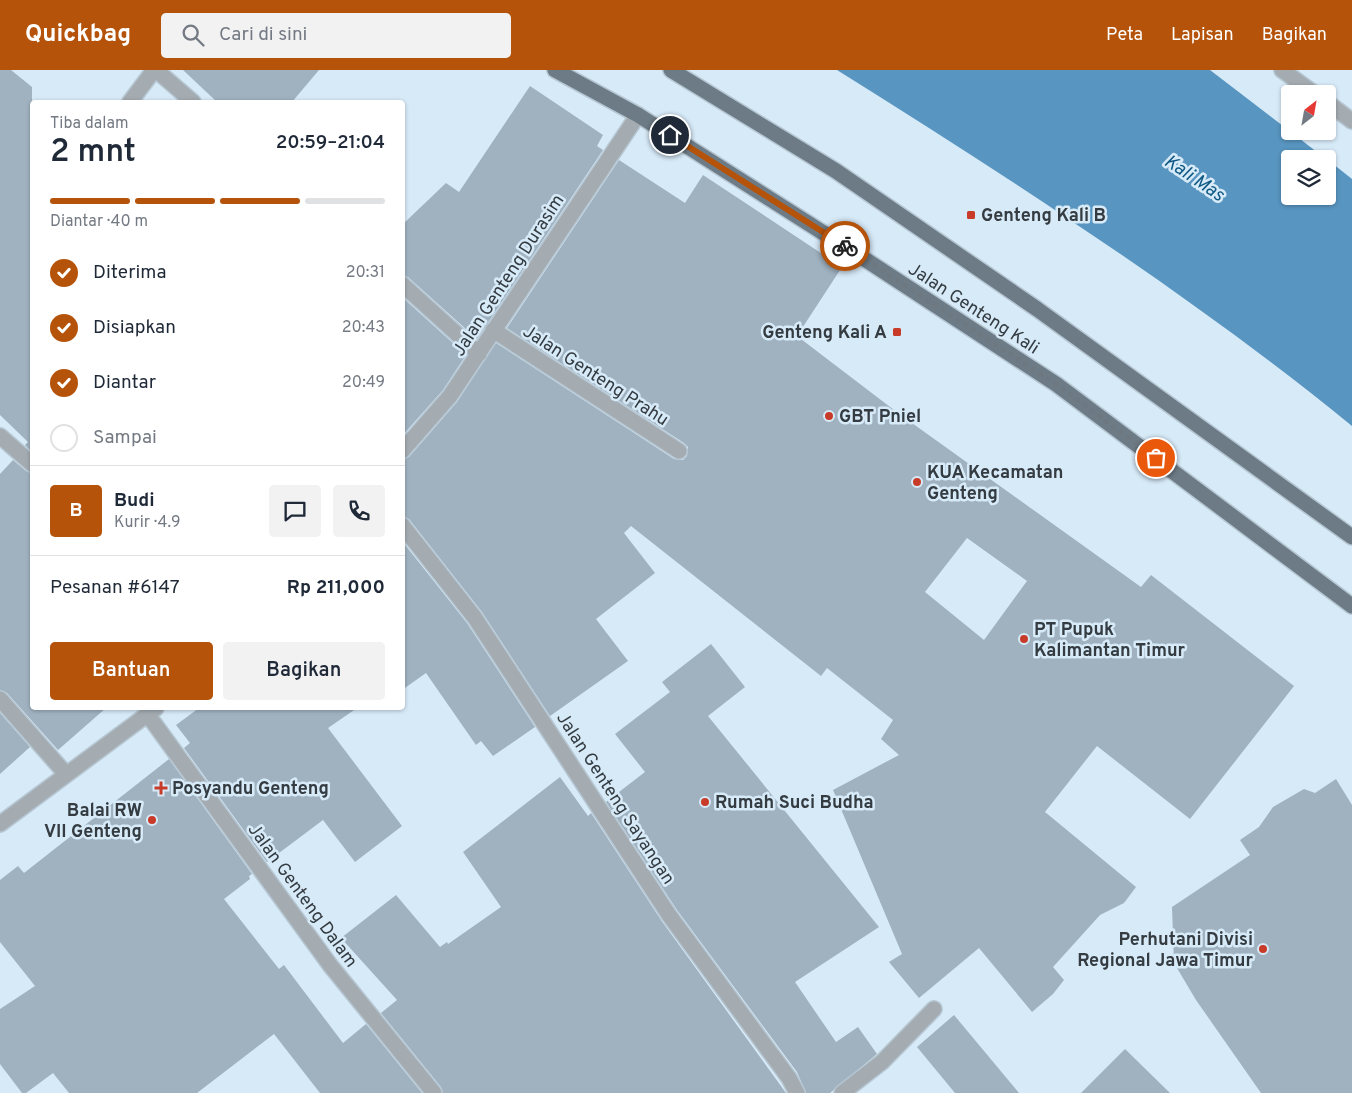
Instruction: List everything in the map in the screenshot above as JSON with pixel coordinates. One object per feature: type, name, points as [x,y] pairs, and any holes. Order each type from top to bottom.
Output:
[{"type":"main road","name":"Jalan Genteng Kali","points":[[555,70],[638,115],[858,254],[1056,384],[1352,606]]},
{"type":"main road","name":"Jalan Genteng Kali","points":[[671,70],[836,171],[1021,298],[1352,537]]},
{"type":"street","points":[[132,100],[155,70],[192,100]]},
{"type":"street","points":[[1282,70],[1303,85]]},
{"type":"street","points":[[1336,109],[1352,121]]},
{"type":"street","name":"Jalan Genteng Durasim","points":[[405,448],[450,396],[638,115]]},
{"type":"street","points":[[405,287],[479,354]]},
{"type":"street","name":"Jalan Genteng Prahu","points":[[493,330],[679,451]]},
{"type":"street","points":[[0,436],[30,462]]},
{"type":"street","name":"Jalan Genteng Sayangan","points":[[405,529],[475,618],[670,915],[789,1078],[797,1093]]},
{"type":"street","points":[[0,699],[65,773]]},
{"type":"street","points":[[0,824],[65,773],[152,711]]},
{"type":"street","name":"Jalan Genteng Dalam","points":[[152,711],[330,965],[434,1093]]},
{"type":"street","points":[[842,1093],[882,1062],[934,1009]]},
{"type":"water","name":"Kali Mas","points":[[837,70],[1210,70],[1281,124],[1281,140],[1301,140],[1314,150],[1281,150],[1281,205],[1336,205],[1336,166],[1352,179],[1352,426],[1291,377],[1165,285],[969,154]]},
{"type":"building","points":[[0,70],[11,70],[32,87],[32,100],[30,100],[30,450],[25,445],[28,442],[0,415]]},
{"type":"building","points":[[183,70],[319,70],[294,100],[215,100]]},
{"type":"building","points":[[530,86],[603,135],[597,146],[603,150],[477,339],[405,276],[405,222],[446,183],[459,192]]},
{"type":"building","points":[[619,160],[685,203],[703,175],[842,267],[797,336],[898,413],[1141,587],[1151,575],[1294,686],[1190,819],[1097,746],[1045,812],[1136,887],[1124,903],[1100,915],[1053,967],[1064,980],[1053,994],[1032,1012],[979,948],[919,998],[889,962],[902,954],[833,790],[899,755],[881,739],[893,720],[827,668],[821,676],[631,526],[624,533],[655,573],[596,619],[628,661],[550,716],[482,612],[409,519],[405,517],[405,459],[409,457],[457,402],[496,343],[674,459],[683,460],[687,456],[688,447],[507,328]],"holes":[[[967,538],[1027,581],[984,640],[925,592]]]},
{"type":"building","points":[[405,300],[466,355],[443,390],[405,433]]},
{"type":"building","points":[[13,460],[30,472],[30,710],[104,710],[58,750],[7,693],[0,690],[0,474]]},
{"type":"building","points":[[405,545],[467,623],[535,727],[493,756],[481,741],[476,745],[426,673],[405,688]]},
{"type":"building","points":[[711,644],[745,687],[708,716],[879,927],[795,982],[836,1042],[858,1027],[877,1054],[830,1093],[806,1093],[797,1072],[677,910],[606,802],[645,772],[615,734],[670,692],[662,682]]},
{"type":"building","points":[[196,710],[354,710],[328,728],[402,826],[355,862],[323,820],[267,862],[184,748],[190,743],[176,725]]},
{"type":"building","points":[[0,713],[30,747],[0,774]]},
{"type":"building","points":[[169,759],[252,874],[249,876],[250,879],[224,899],[279,969],[284,965],[343,1043],[366,1024],[422,1093],[320,1093],[274,1034],[197,1093],[69,1093],[53,1073],[26,1093],[22,1093],[0,1064],[0,1009],[35,986],[0,942],[0,880],[18,866],[24,873]]},
{"type":"building","points":[[560,777],[588,816],[591,813],[661,920],[786,1093],[443,1093],[441,1087],[381,1013],[397,1000],[341,938],[396,895],[440,947],[447,942],[448,944],[501,907],[463,852]]},
{"type":"building","name":"Perhutani Divisi Regional Jawa Timur","points":[[1336,779],[1352,805],[1352,1093],[1261,1093],[1196,1000],[1174,963],[1172,907],[1250,855],[1240,840],[1259,827],[1273,807],[1304,789],[1315,793]]},
{"type":"building","points":[[954,1015],[1019,1093],[955,1093],[917,1047]]},
{"type":"building","points":[[1125,1049],[1170,1093],[1081,1093]]},
{"type":"way so far","points":[[845,246],[1056,384],[1156,458]]},
{"type":"place","name":"Genteng Kali B","points":[[971,215]]},
{"type":"place","name":"Genteng Kali A","points":[[897,332]]},
{"type":"place","name":"GBT Pniel","points":[[829,416]]},
{"type":"place","name":"KUA Kecamatan Genteng","points":[[917,482]]},
{"type":"place","name":"PT Pupuk Kalimantan Timur","points":[[1024,639]]},
{"type":"place","name":"Posyandu Genteng","points":[[161,788]]},
{"type":"place","name":"Rumah Suci Budha","points":[[705,802]]},
{"type":"place","name":"Balai RW VII Genteng","points":[[152,820]]},
{"type":"place","name":"Perhutani Divisi Regional Jawa Timur","points":[[1263,949]]},
{"type":"route","points":[[670,135],[845,246]]}]
